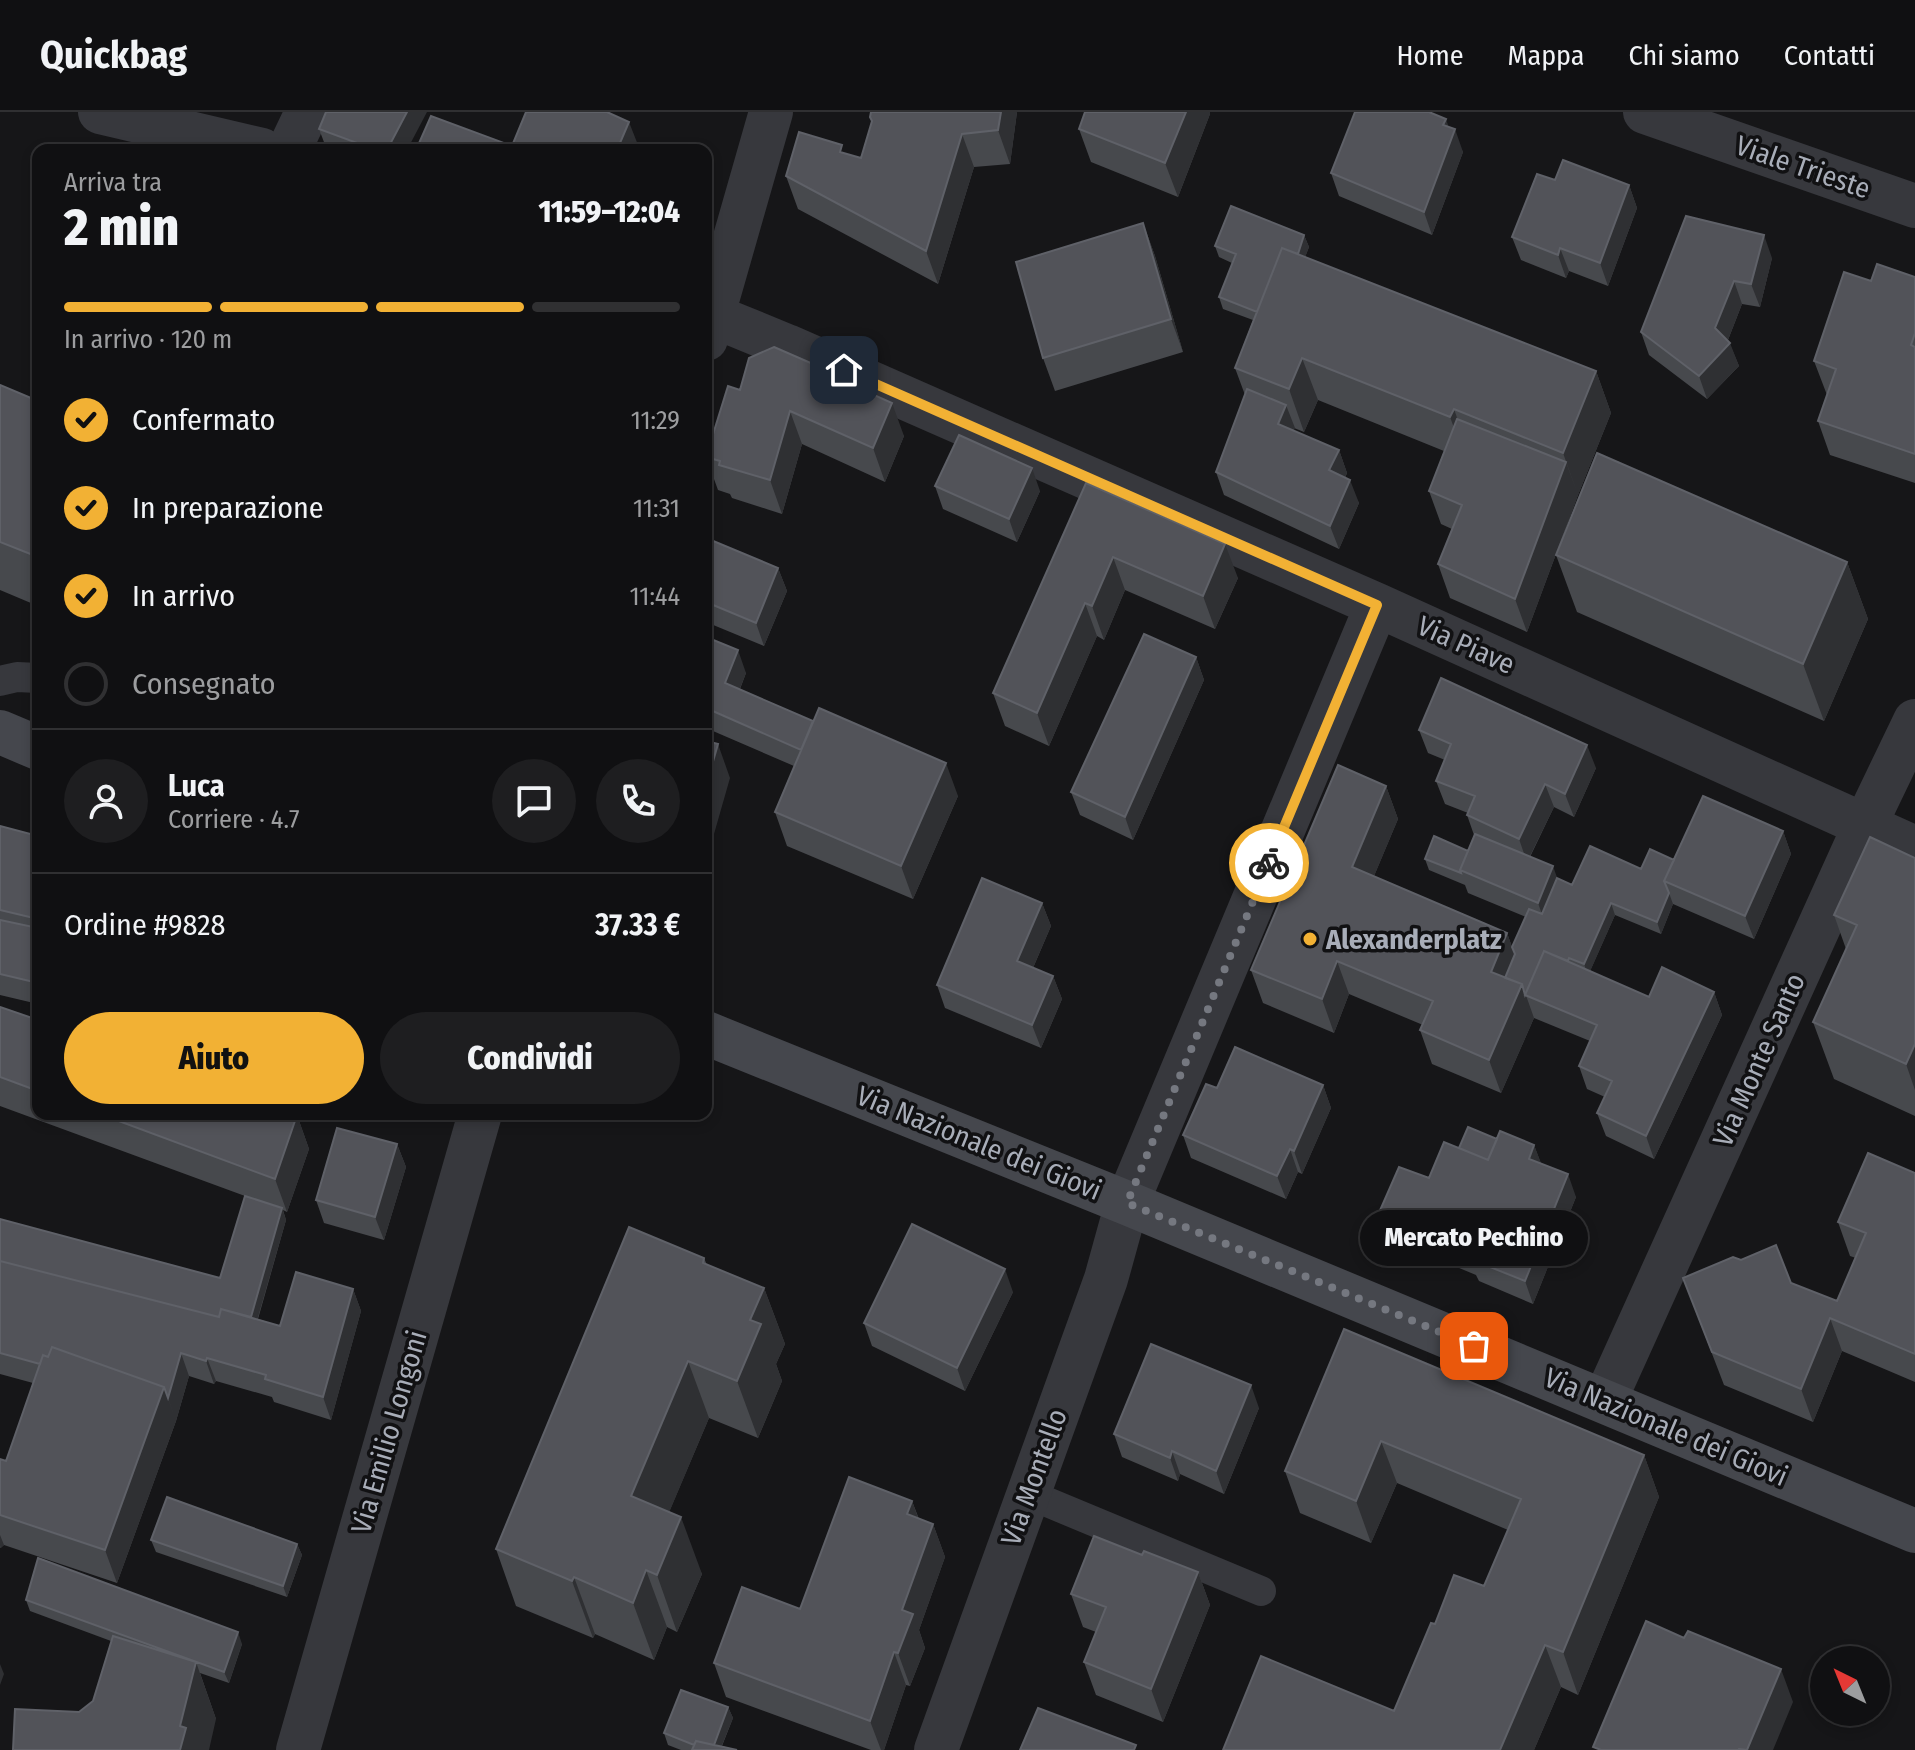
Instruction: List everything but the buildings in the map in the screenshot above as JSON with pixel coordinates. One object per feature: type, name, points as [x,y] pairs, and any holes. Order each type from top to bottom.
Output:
[{"type":"main road","points":[[0,732],[32,745]]},
{"type":"main road","name":"Via Nazionale dei Giovi","points":[[712,1035],[1127,1203],[1915,1531]]},
{"type":"street","points":[[100,112],[236,144]]},
{"type":"street","points":[[292,144],[307,112]]},
{"type":"street","points":[[712,310],[771,112]]},
{"type":"street","name":"Viale Trieste","points":[[1645,112],[1915,206]]},
{"type":"street","name":"Via Piave","points":[[712,324],[787,346],[1377,605],[1915,848]]},
{"type":"street","name":"Via Montello","points":[[936,1750],[1106,1279],[1127,1203],[1377,605]]},
{"type":"street","name":"Via Monte Santo","points":[[1605,1400],[1915,721]]},
{"type":"street","name":"Via Emilio Longoni","points":[[298,1750],[478,1120]]},
{"type":"lane","points":[[0,681],[32,678]]},
{"type":"lane","points":[[1028,1494],[1261,1591]]},
{"type":"way so far","points":[[1269,863],[1127,1203],[1474,1346]]},
{"type":"place","name":"Alexanderplatz","points":[[1310,939]]},
{"type":"place","name":"Mercato Pechino","points":[[1474,1346]]},
{"type":"route","points":[[844,370],[1377,605],[1269,863]]}]
